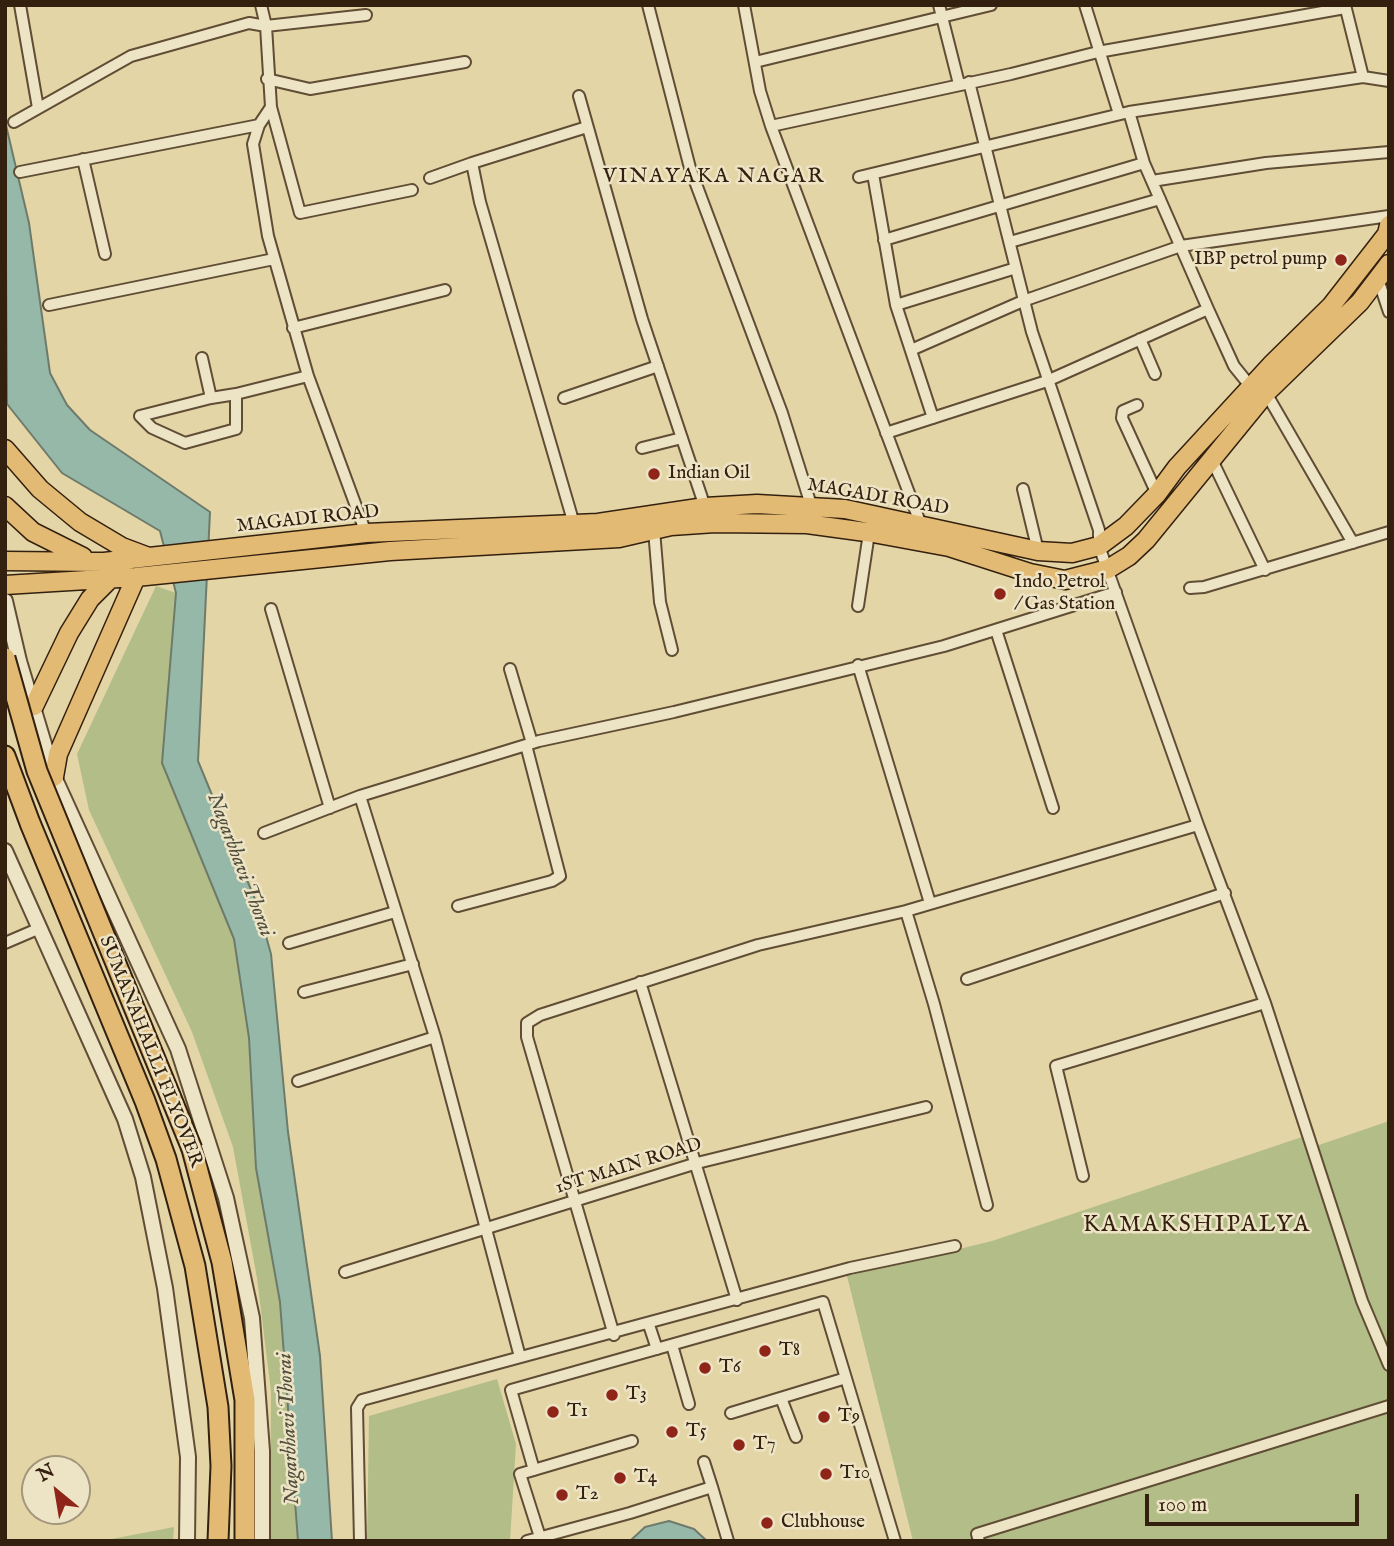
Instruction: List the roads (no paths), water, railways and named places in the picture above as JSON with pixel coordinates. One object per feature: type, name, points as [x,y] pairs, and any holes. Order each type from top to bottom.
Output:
[{"type":"highway","name":"SUMANAHALLI FLYOVER","points":[[10,662],[37,771],[192,1149],[222,1262],[245,1400],[244,1541]]},
{"type":"highway","name":"SUMANAHALLI FLYOVER","points":[[5,756],[30,823],[118,1029],[166,1159],[195,1266],[210,1343],[218,1407],[221,1466],[218,1541]]},
{"type":"main road","name":"MAGADI ROAD","points":[[5,561],[104,562],[152,556],[236,557],[541,545],[619,538],[654,530],[715,523],[781,524],[869,533],[949,547],[1030,573],[1065,580],[1108,569],[1129,556],[1146,540],[1210,458],[1258,390],[1331,306],[1387,234],[1389,225]]},
{"type":"main road","name":"MAGADI ROAD","points":[[5,585],[160,575],[236,557],[366,534],[574,524],[705,507],[811,505],[921,524],[1038,551],[1072,553],[1099,546],[1126,526],[1157,495],[1177,467],[1258,390],[1360,302],[1389,264]]},
{"type":"main road","points":[[5,449],[40,489],[80,522],[122,547],[152,556]]},
{"type":"main road","points":[[5,506],[49,542],[104,562]]},
{"type":"main road","points":[[54,777],[58,754],[136,577]]},
{"type":"main road","points":[[34,706],[69,633],[90,599],[109,580]]},
{"type":"street","points":[[20,5],[38,108]]},
{"type":"street","points":[[261,5],[266,26],[267,79],[271,107],[300,213],[412,190]]},
{"type":"street","points":[[648,5],[690,168],[782,413],[811,505]]},
{"type":"street","points":[[744,5],[771,126],[921,524]]},
{"type":"street","points":[[939,5],[986,145],[1023,301],[1047,381],[1099,530],[1099,546],[1198,825],[1265,1003],[1362,1301],[1389,1365]]},
{"type":"street","points":[[755,62],[943,19],[991,5]]},
{"type":"street","points":[[1085,5],[1098,52],[1234,366],[1258,390],[1353,543]]},
{"type":"street","points":[[771,126],[1098,52],[1345,6],[1363,77]]},
{"type":"street","points":[[14,122],[131,56],[248,23],[266,26],[366,15]]},
{"type":"street","points":[[267,79],[310,89],[465,62]]},
{"type":"street","points":[[859,177],[1124,113],[1363,77],[1389,80]]},
{"type":"street","points":[[579,96],[657,366],[705,507]]},
{"type":"street","points":[[271,107],[259,125],[253,144],[274,259],[308,376],[372,552]]},
{"type":"street","points":[[20,172],[259,125]]},
{"type":"street","points":[[430,178],[587,127]]},
{"type":"street","points":[[1152,181],[1266,163],[1389,152]]},
{"type":"street","points":[[83,159],[105,254]]},
{"type":"street","points":[[472,163],[480,202],[574,524]]},
{"type":"street","points":[[884,240],[1144,163]]},
{"type":"street","points":[[873,174],[896,305],[933,418]]},
{"type":"street","points":[[1010,242],[1160,199]]},
{"type":"street","points":[[911,350],[1023,301],[1181,246],[1389,216]]},
{"type":"street","points":[[49,305],[274,259]]},
{"type":"street","points":[[896,305],[1016,268]]},
{"type":"street","points":[[1378,279],[1389,312]]},
{"type":"street","points":[[293,328],[445,290]]},
{"type":"street","points":[[886,433],[1047,381],[1208,309]]},
{"type":"street","points":[[1140,339],[1155,374]]},
{"type":"street","points":[[202,358],[211,398]]},
{"type":"street","points":[[564,398],[657,366]]},
{"type":"street","points":[[236,394],[236,429],[185,443],[152,428],[140,416],[308,376]]},
{"type":"street","points":[[1137,405],[1123,411],[1122,418],[1157,495]]},
{"type":"street","points":[[642,448],[682,438]]},
{"type":"street","points":[[1210,458],[1265,570]]},
{"type":"street","points":[[1023,489],[1038,551]]},
{"type":"street","points":[[654,530],[660,602],[672,650]]},
{"type":"street","points":[[858,606],[869,533]]},
{"type":"street","points":[[1190,588],[1204,587],[1389,533]]},
{"type":"street","points":[[264,833],[360,796],[529,744],[674,712],[944,646],[1116,592]]},
{"type":"street","points":[[6,605],[10,662],[34,706],[54,777],[178,1049],[226,1198],[252,1318],[262,1451],[262,1541]]},
{"type":"street","points":[[271,609],[330,808]]},
{"type":"street","points":[[996,630],[1053,808]]},
{"type":"street","points":[[858,665],[930,902]]},
{"type":"street","points":[[458,906],[560,876],[510,669]]},
{"type":"street","points":[[360,796],[435,1037],[484,1232],[520,1357]]},
{"type":"street","points":[[614,1335],[527,1037],[527,1023],[540,1015],[758,945],[906,911],[1198,825]]},
{"type":"street","points":[[5,851],[125,1119],[143,1177],[165,1288],[188,1457],[187,1541]]},
{"type":"street","points":[[967,979],[1225,892]]},
{"type":"street","points":[[906,911],[934,1004],[987,1205]]},
{"type":"street","points":[[289,943],[396,912]]},
{"type":"street","points":[[5,943],[40,928]]},
{"type":"street","points":[[304,992],[413,964]]},
{"type":"street","points":[[640,982],[737,1300]]},
{"type":"street","points":[[1083,1175],[1056,1066],[1265,1003]]},
{"type":"street","points":[[298,1081],[435,1037]]},
{"type":"street","name":"1ST MAIN ROAD","points":[[345,1272],[484,1232],[697,1163],[926,1107]]},
{"type":"street","points":[[360,1541],[357,1437],[359,1403],[850,1268],[955,1247]]},
{"type":"street","points":[[534,1470],[511,1390],[823,1302],[895,1541]]},
{"type":"street","points":[[649,1325],[657,1349]]},
{"type":"street","points":[[672,1345],[689,1404]]},
{"type":"street","points":[[731,1413],[846,1378]]},
{"type":"street","points":[[781,1398],[796,1437]]},
{"type":"street","points":[[979,1541],[977,1534],[1389,1406]]},
{"type":"street","points":[[540,1537],[520,1474],[632,1441]]},
{"type":"street","points":[[704,1462],[728,1541]]},
{"type":"street","points":[[527,1541],[712,1487]]},
{"type":"water","name":"Nagarbhavi Thorai","points":[[5,121],[29,223],[50,373],[67,405],[90,430],[210,512],[198,761],[257,904],[271,954],[288,1132],[320,1356],[332,1541],[298,1541],[280,1302],[256,1168],[249,1038],[234,939],[162,763],[176,593],[160,531],[62,473],[7,404]]},
{"type":"water","points":[[669,1521],[694,1529],[707,1541],[630,1541],[645,1527]]},
{"type":"place","name":"IBP petrol pump","points":[[1341,260]]},
{"type":"place","name":"Indian Oil","points":[[654,474]]},
{"type":"place","name":"Indo Petrol / Gas Station","points":[[1000,594]]},
{"type":"place","name":"T8","points":[[765,1351]]},
{"type":"place","name":"T6","points":[[705,1368]]},
{"type":"place","name":"T3","points":[[612,1395]]},
{"type":"place","name":"T1","points":[[553,1412]]},
{"type":"place","name":"T9","points":[[824,1417]]},
{"type":"place","name":"T5","points":[[672,1432]]},
{"type":"place","name":"T7","points":[[739,1445]]},
{"type":"place","name":"T10","points":[[826,1474]]},
{"type":"place","name":"T4","points":[[620,1478]]},
{"type":"place","name":"T2","points":[[562,1495]]},
{"type":"place","name":"Clubhouse","points":[[767,1523]]},
{"type":"district","name":"VINAYAKA NAGAR","points":[[714,178]]},
{"type":"district","name":"KAMAKSHIPALYA","points":[[1197,1226]]}]
